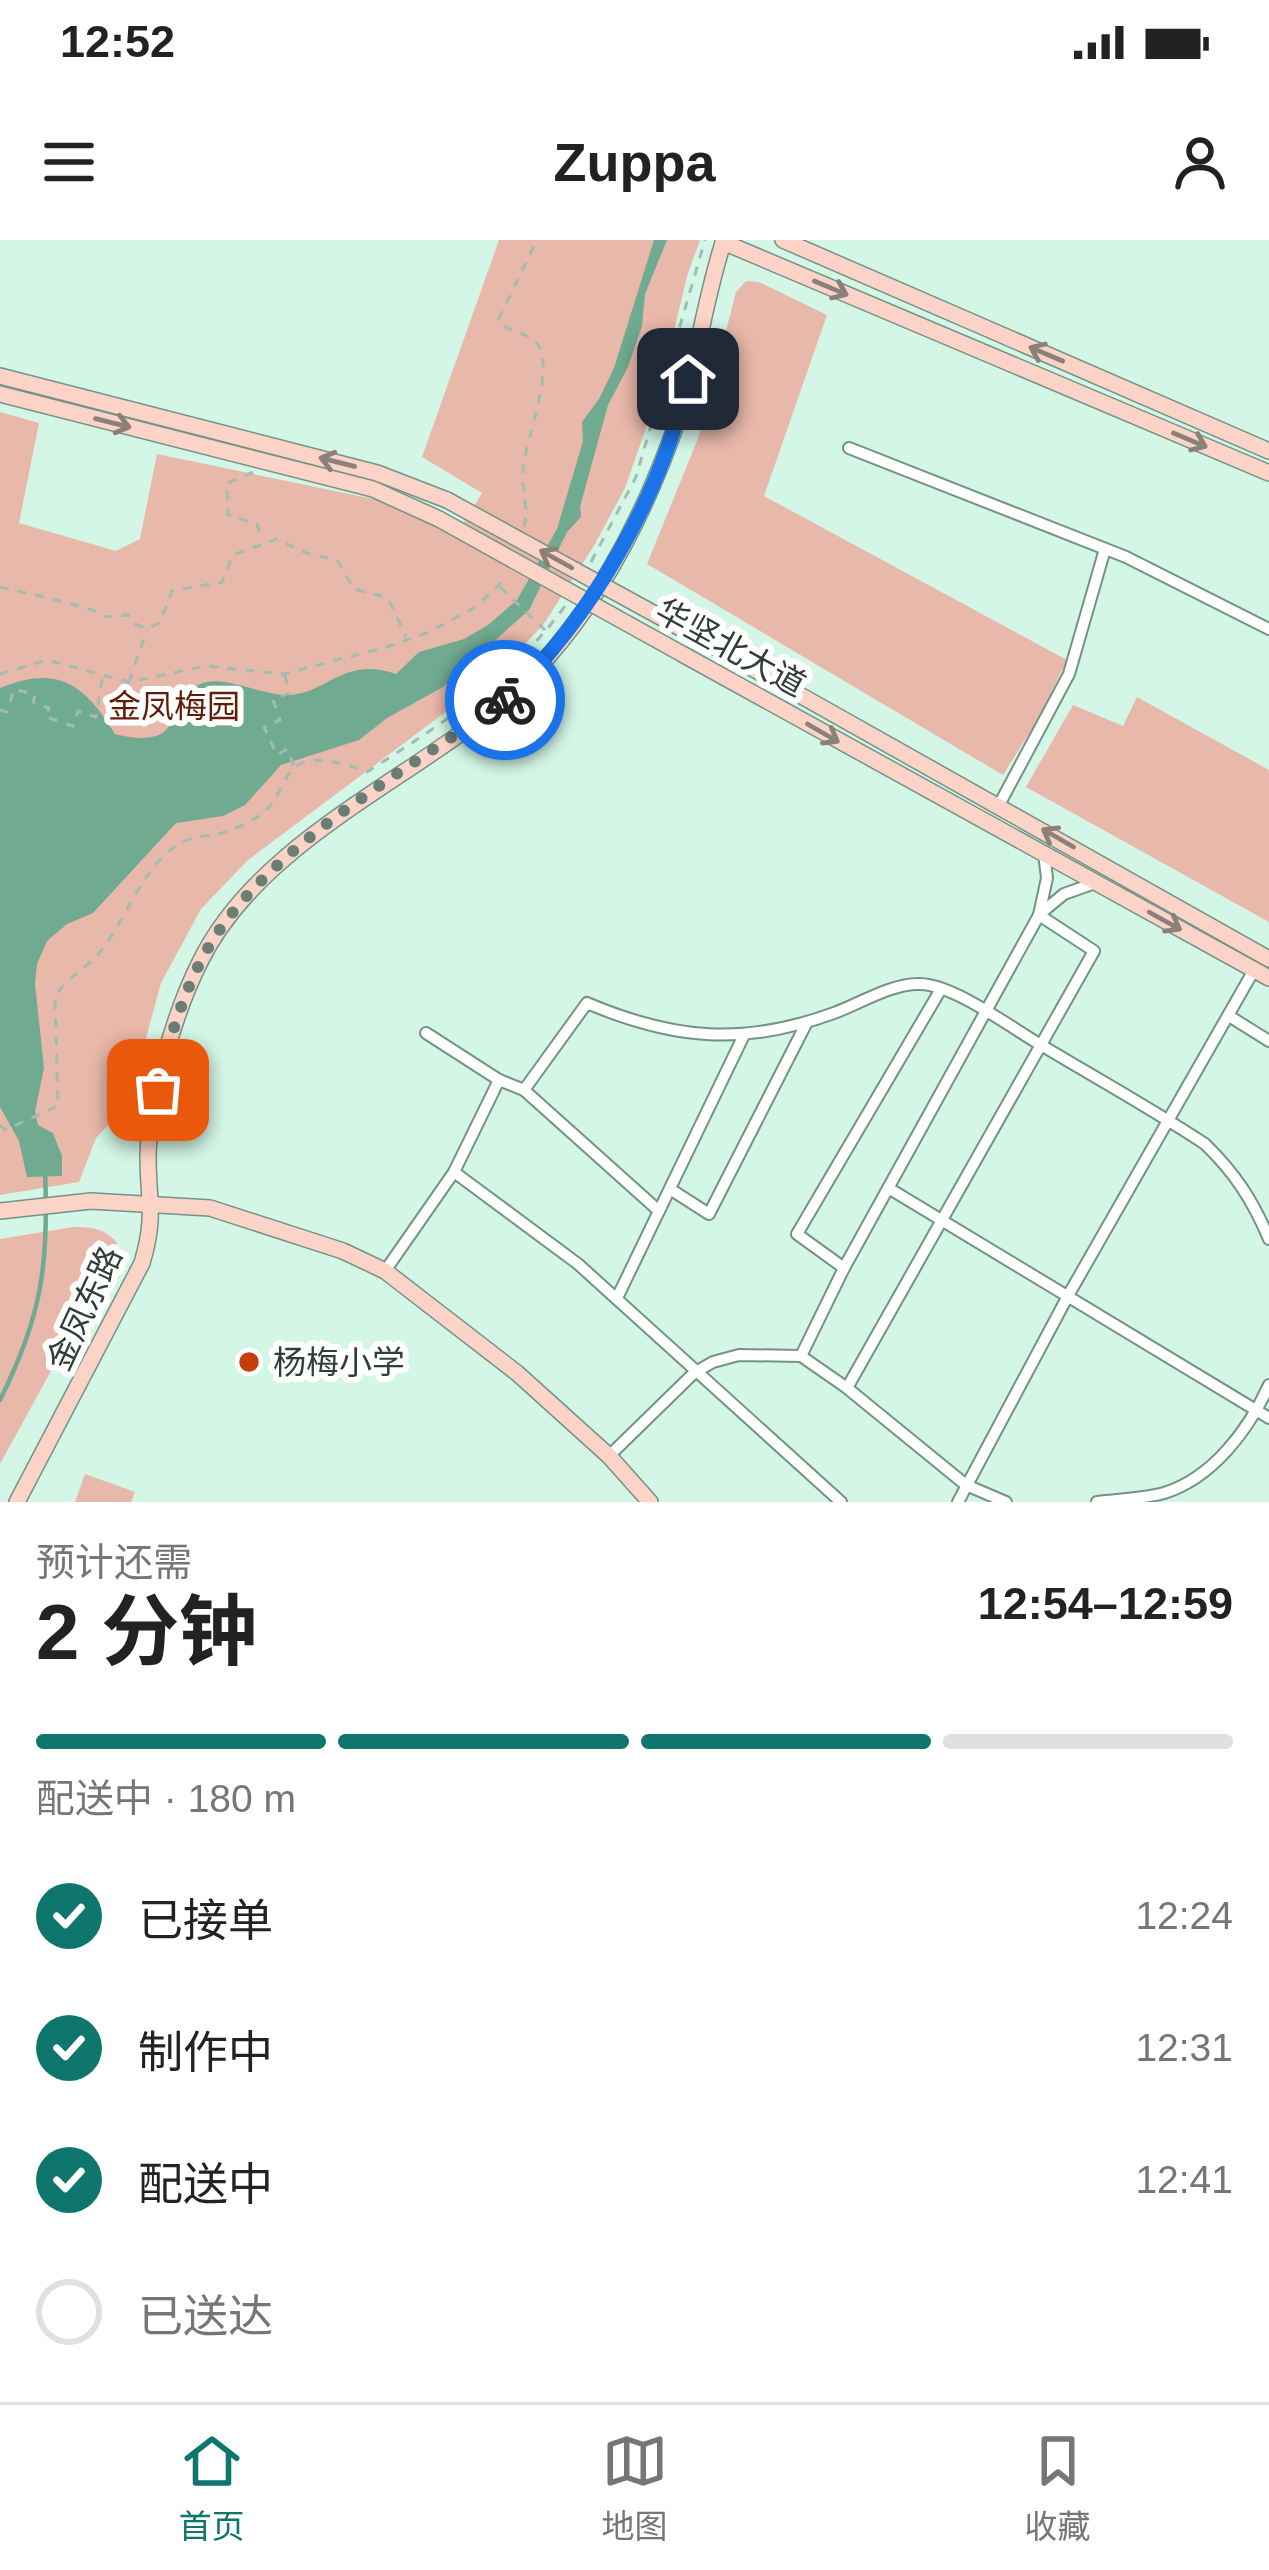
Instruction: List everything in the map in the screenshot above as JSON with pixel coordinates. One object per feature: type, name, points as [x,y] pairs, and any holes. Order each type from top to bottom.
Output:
[{"type":"main road","points":[[783,240],[1269,451]]},
{"type":"main road","points":[[724,241],[1269,473]]},
{"type":"main road","name":"金凤东路","points":[[17,1502],[133,1283],[150,1234],[152,1114],[163,1066],[199,964],[224,922],[258,884],[506,698],[555,649],[613,560],[659,467],[680,412],[724,241]]},
{"type":"main road","name":"华坚北大道","points":[[0,376],[377,472],[447,500],[1269,958]]},
{"type":"main road","name":"华坚北大道","points":[[0,394],[373,489],[439,519],[1262,974]]},
{"type":"main road","points":[[0,1211],[91,1201],[210,1208],[265,1223],[385,1271],[517,1373],[609,1456],[650,1502]]},
{"type":"street","points":[[848,448],[1105,549],[1269,629]]},
{"type":"street","points":[[999,805],[1069,674],[1105,549]]},
{"type":"street","points":[[801,1356],[844,1268],[1039,915],[1047,878],[1044,854]]},
{"type":"street","points":[[1039,915],[1064,894],[1095,883]]},
{"type":"street","points":[[847,1388],[1094,951],[1039,915]]},
{"type":"street","points":[[958,1502],[1168,1120],[1229,1016],[1262,974]]},
{"type":"street","points":[[524,1090],[587,1003],[686,1035],[744,1035],[806,1024],[914,983],[941,989],[986,1012],[1205,1144],[1232,1169],[1269,1239]]},
{"type":"street","points":[[844,1268],[797,1234],[941,989]]},
{"type":"street","points":[[1229,1016],[1269,1041]]},
{"type":"street","points":[[670,1190],[709,1214],[806,1024]]},
{"type":"street","points":[[425,1033],[499,1080],[524,1090],[659,1211]]},
{"type":"street","points":[[616,1298],[744,1035]]},
{"type":"street","points":[[385,1271],[454,1172],[499,1080]]},
{"type":"street","points":[[454,1172],[578,1264],[841,1502]]},
{"type":"street","points":[[890,1190],[1263,1414]]},
{"type":"street","points":[[609,1456],[694,1373],[739,1355],[801,1356],[966,1485],[1006,1502]]},
{"type":"street","points":[[1097,1502],[1140,1498],[1178,1487],[1210,1467],[1263,1414],[1269,1385]]},
{"type":"street","points":[[1172,1502],[1178,1487]]},
{"type":"path","points":[[521,537],[527,515],[522,474],[540,392],[541,349],[500,324],[499,318],[537,240]]},
{"type":"path","points":[[583,575],[637,477],[705,240]]},
{"type":"path","points":[[253,472],[226,483],[226,508],[228,515],[257,524],[262,542]]},
{"type":"path","points":[[0,587],[66,606],[94,607],[106,617],[128,615],[135,624],[148,628],[160,622],[172,591],[222,582],[233,555],[262,542],[284,540],[305,553],[337,560],[354,589],[388,598],[407,640]]},
{"type":"path","points":[[0,674],[47,660],[129,682],[206,666],[284,674],[407,640],[473,608],[509,576]]},
{"type":"path","points":[[500,586],[546,632]]},
{"type":"path","points":[[0,1125],[5,1130],[58,1106],[55,1007],[62,985],[100,952],[138,891],[177,845],[229,832],[261,814],[275,802],[295,768],[322,759],[367,772],[463,710],[532,650],[574,591]]},
{"type":"path","points":[[129,682],[148,628]]},
{"type":"path","points":[[284,674],[289,693],[273,700],[280,720],[264,727],[277,755],[287,749],[295,768]]},
{"type":"path","points":[[0,710],[7,712],[14,689],[35,695],[33,702],[50,708],[46,717],[74,726],[78,711],[95,717],[103,677]]},
{"type":"green space","name":"金凤梅园","points":[[499,240],[700,240],[662,382],[625,488],[543,625],[495,675],[248,860],[201,909],[161,983],[128,1104],[96,1138],[79,1182],[0,1195],[0,412],[39,423],[19,523],[116,551],[140,539],[157,454],[388,502],[459,530],[482,493],[422,457]]},
{"type":"green space","points":[[746,281],[759,282],[827,315],[764,496],[1067,660],[1003,775],[647,564],[699,436],[736,292]]},
{"type":"green space","points":[[1137,697],[1269,770],[1269,922],[1026,787],[1073,705],[1123,726]]},
{"type":"green space","points":[[73,1227],[108,1234],[117,1243],[113,1258],[0,1464],[0,1239]]},
{"type":"green space","points":[[85,1474],[135,1492],[131,1502],[75,1502]]},
{"type":"shaded area","points":[[654,240],[667,240],[645,294],[642,326],[628,367],[608,405],[581,517],[567,532],[529,610],[443,687],[387,718],[359,740],[281,765],[245,805],[223,816],[176,823],[93,913],[67,924],[47,941],[35,984],[44,1068],[35,1112],[38,1125],[53,1133],[62,1156],[62,1176],[27,1177],[19,1141],[0,1107],[0,688],[38,678],[68,683],[92,702],[115,734],[157,736],[167,729],[193,688],[207,682],[269,693],[303,693],[363,669],[396,674],[419,652],[464,639],[488,625],[517,600],[557,529],[583,441],[582,422],[614,368]]},
{"type":"waterway","points":[[0,1400],[25,1342],[40,1289],[46,1234],[45,1171]]},
{"type":"way so far","points":[[158,1090],[199,964],[224,922],[258,884],[301,848],[505,700]]},
{"type":"place","name":"杨梅小学","points":[[249,1362]]},
{"type":"route","points":[[505,700],[555,649],[613,560],[659,467],[688,379]]}]
